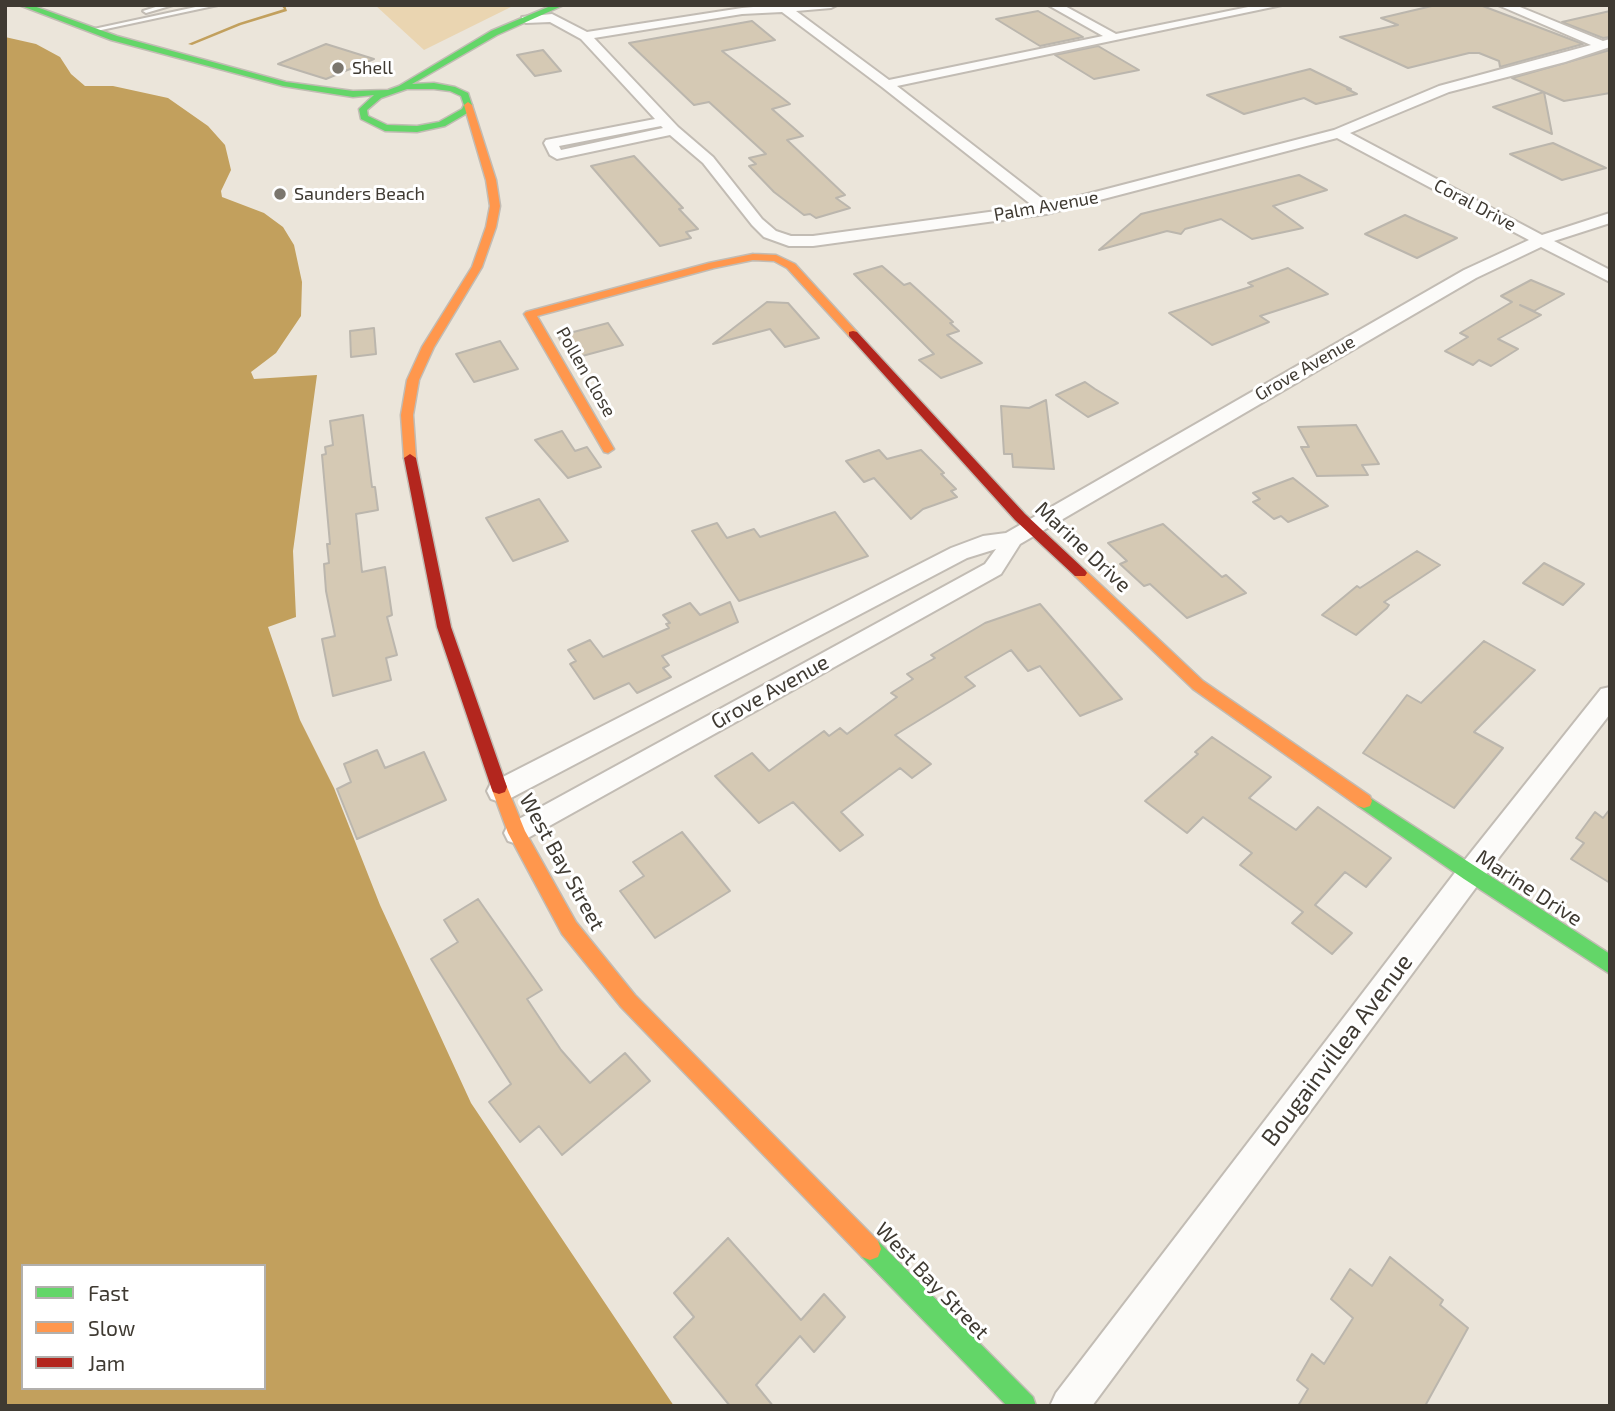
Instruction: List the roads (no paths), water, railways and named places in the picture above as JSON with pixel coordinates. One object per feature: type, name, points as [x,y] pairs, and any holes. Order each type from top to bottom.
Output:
[{"type":"main road","points":[[23,5],[86,28],[286,84],[353,94],[442,87],[459,92],[468,100],[460,115],[430,127]]},
{"type":"main road","points":[[364,117],[363,109],[366,104],[473,45],[526,19],[554,11]]},
{"type":"main road","points":[[442,87],[439,79],[442,74],[473,45]]},
{"type":"main road","points":[[286,84],[385,128],[430,127],[457,135],[485,155]]},
{"type":"main road","name":"West Bay Street","points":[[468,104],[485,155],[495,206],[485,246],[466,289],[428,347],[413,380],[407,415],[410,456],[444,627],[517,833],[569,928],[628,1001],[1024,1406]]},
{"type":"main road","name":"Marine Drive","points":[[530,314],[713,265],[753,257],[776,258],[791,267],[1032,527],[1198,685],[1470,874],[1610,965]]},
{"type":"main road","name":"Pollen Close","points":[[530,314],[608,449]]},
{"type":"street","points":[[585,36],[742,11],[831,5]]},
{"type":"street","points":[[1054,5],[1113,37]]},
{"type":"street","points":[[887,84],[1276,5]]},
{"type":"street","points":[[1504,5],[1606,44]]},
{"type":"street","points":[[786,9],[887,84],[1046,209]]},
{"type":"street","name":"Palm Avenue","points":[[554,11],[585,36],[669,126],[708,160],[763,228],[770,234],[789,241],[1046,209],[1339,133],[1444,89],[1561,59],[1606,44]]},
{"type":"street","points":[[669,126],[557,155],[551,144],[669,126]]},
{"type":"street","name":"Coral Drive","points":[[1339,133],[1610,277]]},
{"type":"street","name":"Grove Avenue","points":[[500,791],[959,553],[983,543],[1011,540],[1379,324],[1470,274],[1542,240],[1610,218]]},
{"type":"street","name":"Grove Avenue","points":[[517,833],[993,569],[1003,557],[1011,540]]},
{"type":"street","name":"Bougainvillea Avenue","points":[[1069,1406],[1470,874],[1610,696]]},
{"type":"lane","points":[[86,28],[170,5]]},
{"type":"lane","points":[[86,28],[215,5]]},
{"type":"waterway","points":[[190,44],[240,24],[286,10],[283,5]]},
{"type":"place","name":"Shell","points":[[338,68]]},
{"type":"place","name":"Saunders Beach","points":[[280,194]]}]
